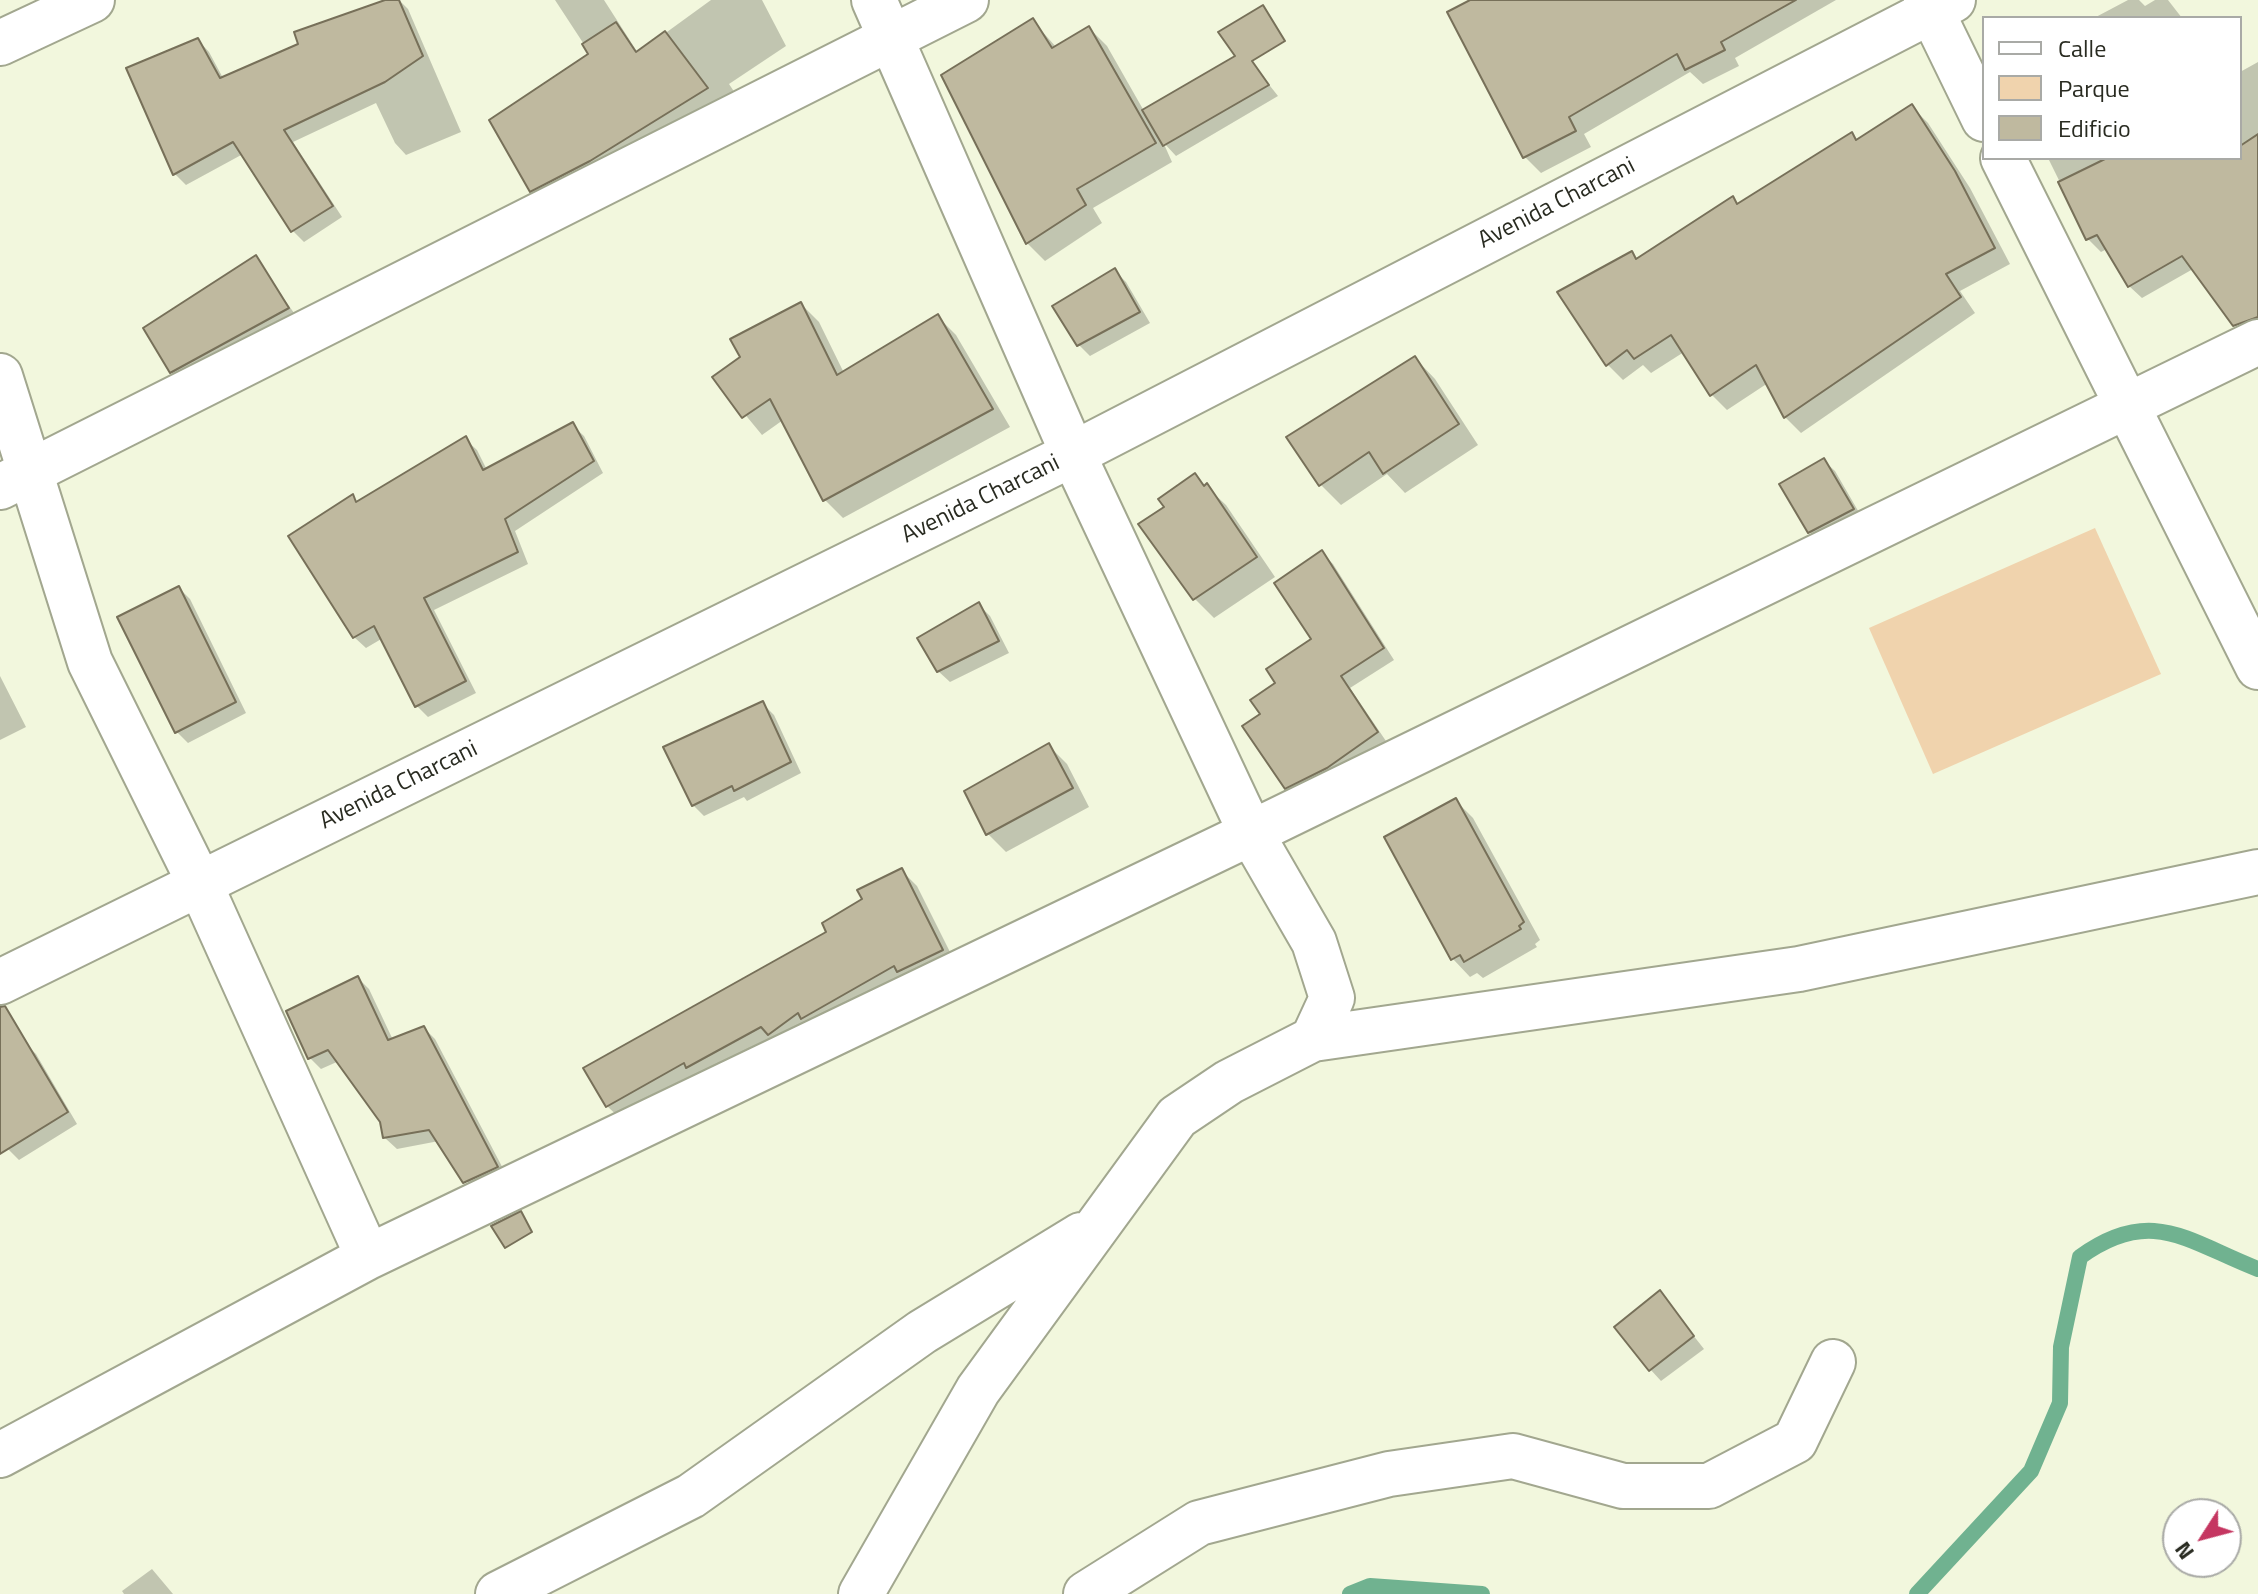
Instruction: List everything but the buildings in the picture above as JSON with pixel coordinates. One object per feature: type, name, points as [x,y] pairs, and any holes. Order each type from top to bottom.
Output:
[{"type":"street","points":[[0,43],[92,0]]},
{"type":"street","points":[[16,480],[882,19],[966,0]]},
{"type":"street","points":[[1936,4],[1982,114]]},
{"type":"street","name":"Avenida Charcani","points":[[0,982],[1073,454],[1936,4]]},
{"type":"street","points":[[882,19],[1073,454],[1251,833],[1314,942],[1332,998],[1313,1039]]},
{"type":"street","points":[[2004,160],[2258,667]]},
{"type":"street","points":[[0,1455],[368,1257],[1251,833],[2258,342]]},
{"type":"street","points":[[0,376],[16,480],[90,662],[200,884],[368,1257]]},
{"type":"street","points":[[861,1594],[978,1390],[1177,1117],[1229,1082],[1313,1039],[1799,969],[2258,872]]},
{"type":"street","points":[[498,1594],[691,1496],[922,1332],[1097,1226]]},
{"type":"street","points":[[1086,1594],[1199,1523],[1389,1474],[1513,1456],[1623,1486],[1709,1486],[1795,1441],[1833,1362]]},
{"type":"green space","points":[[2095,528],[2161,674],[1933,774],[1869,628]]},
{"type":"waterway","points":[[1917,1594],[2031,1471],[2060,1403],[2061,1347],[2080,1257],[2105,1241],[2128,1233],[2150,1231],[2170,1233],[2190,1240],[2258,1269]]},
{"type":"waterway","points":[[1350,1594],[1370,1586],[1482,1594]]}]
